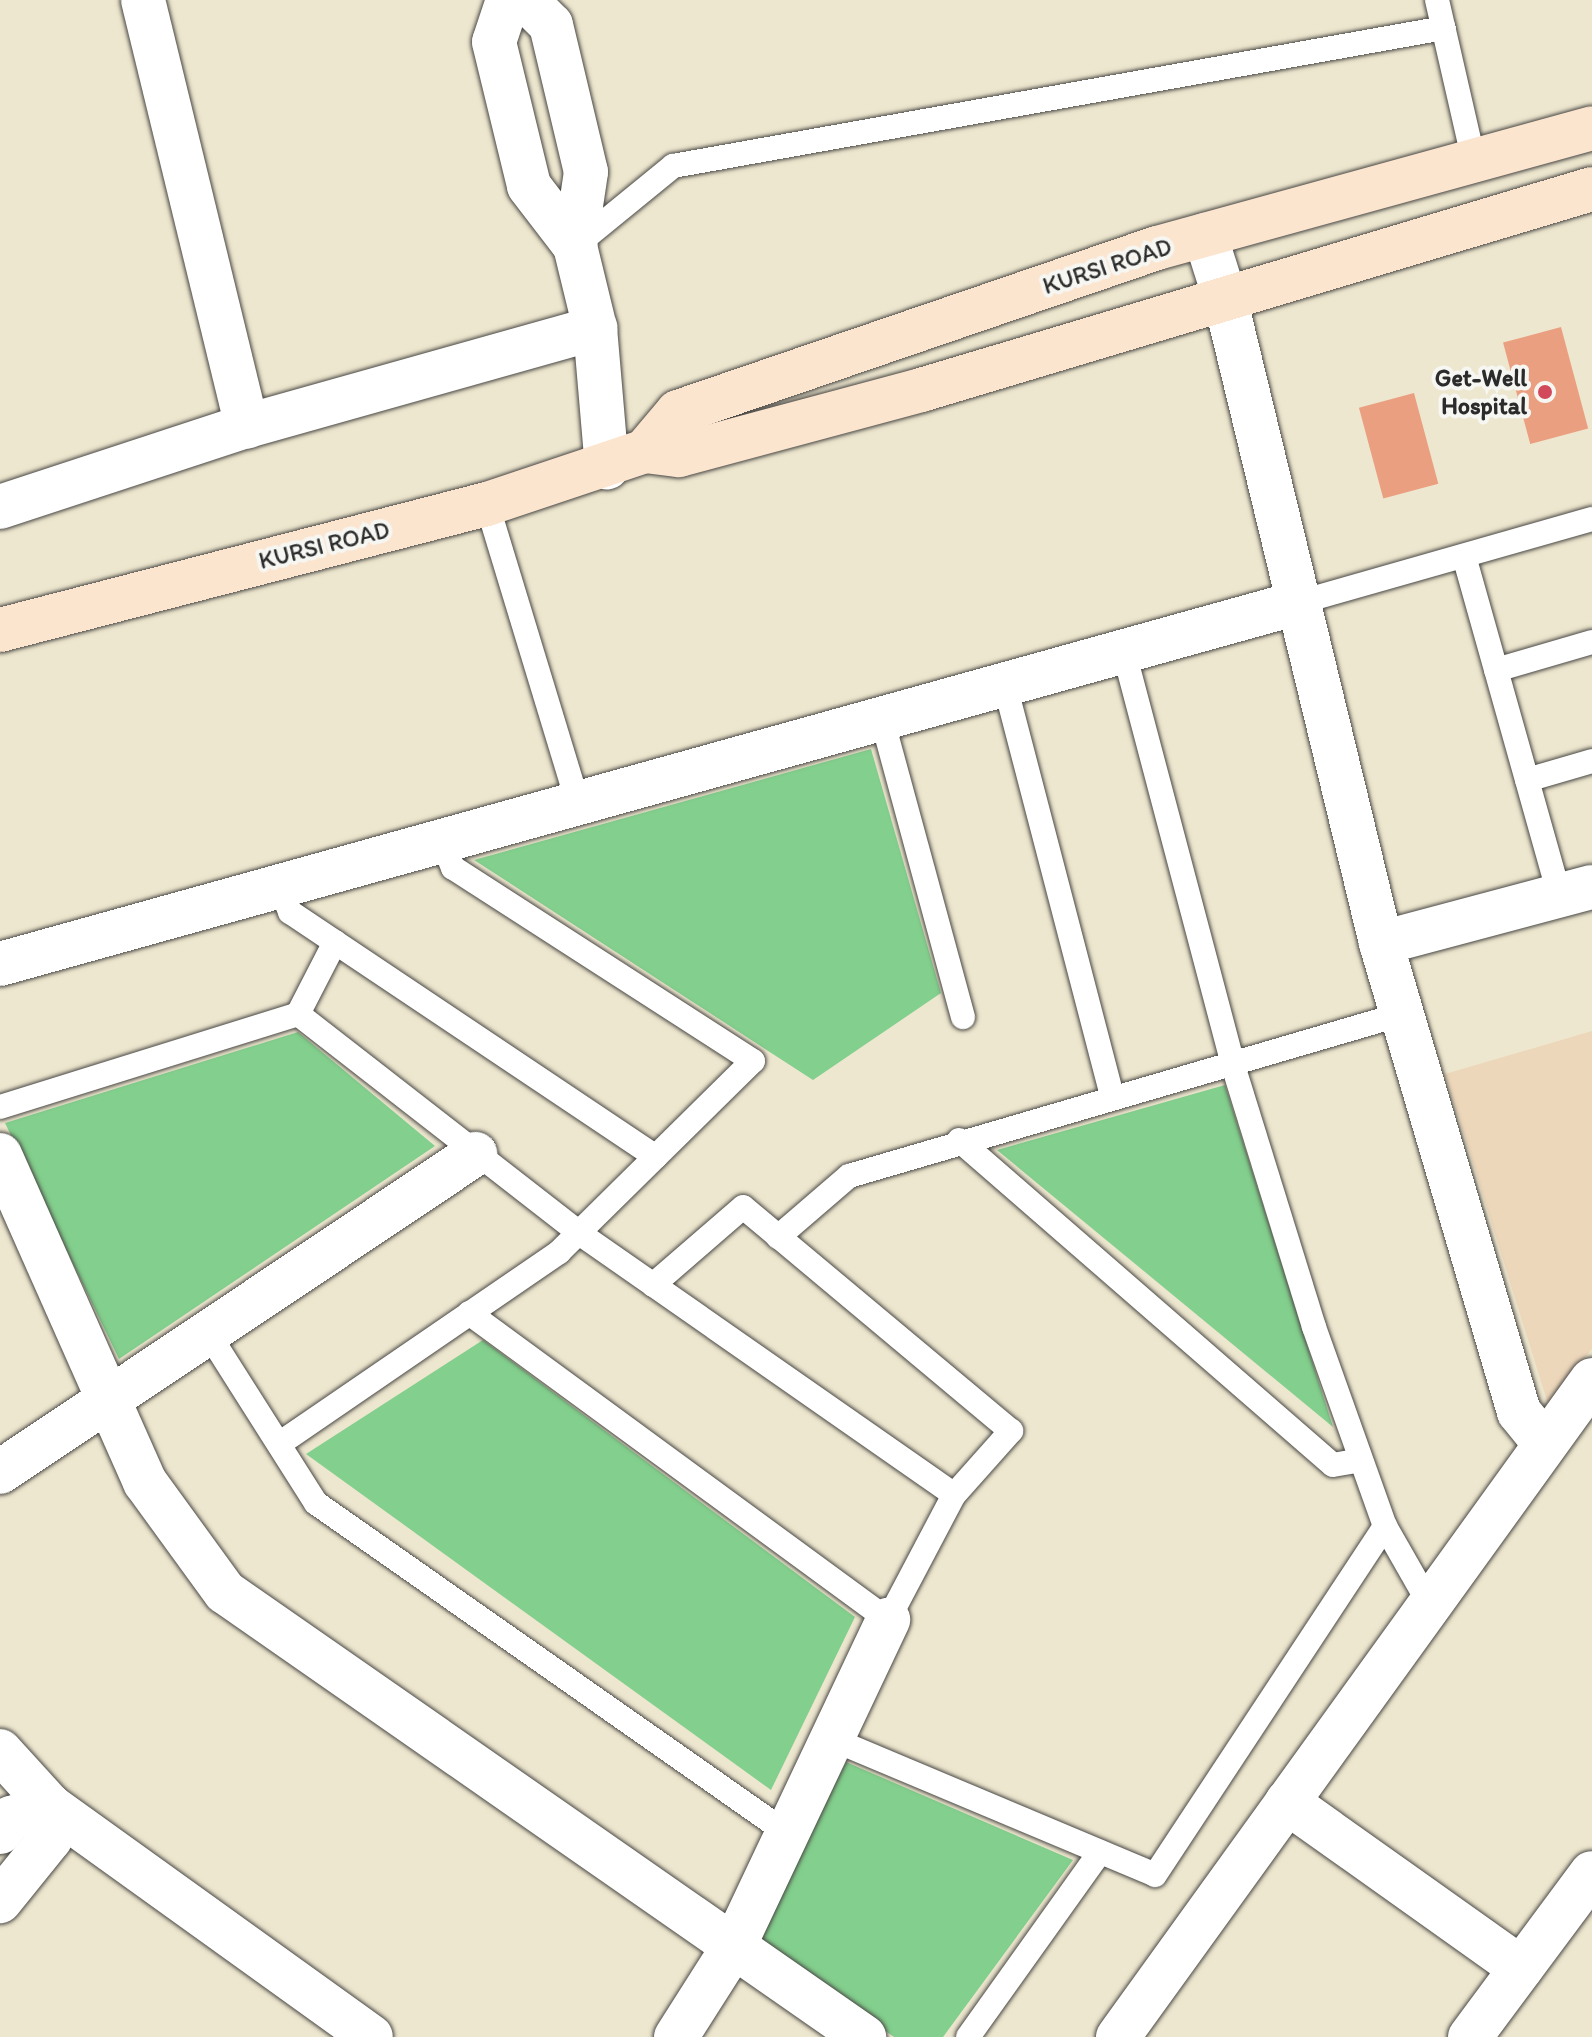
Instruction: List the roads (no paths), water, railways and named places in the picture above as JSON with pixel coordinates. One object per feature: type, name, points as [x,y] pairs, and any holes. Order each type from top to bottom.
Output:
[{"type":"main road","name":"KURSI ROAD","points":[[626,459],[678,412],[1205,235],[1592,128]]},
{"type":"main road","name":"KURSI ROAD","points":[[0,630],[487,504],[626,459],[679,455],[921,390],[1592,189]]},
{"type":"street","points":[[143,0],[247,426]]},
{"type":"street","points":[[508,0],[494,42],[529,186],[575,246]]},
{"type":"street","points":[[526,0],[551,25],[586,172],[575,246],[626,459]]},
{"type":"street","points":[[1205,235],[1225,298],[1381,943],[1519,1412],[1544,1443]]},
{"type":"street","points":[[0,507],[247,426],[595,328]]},
{"type":"street","points":[[0,964],[1297,603]]},
{"type":"street","points":[[1381,943],[1576,891]]},
{"type":"street","points":[[0,1472],[475,1154]]},
{"type":"street","points":[[0,1155],[145,1482],[225,1592],[864,2037]]},
{"type":"street","points":[[1118,2037],[1592,1380]]},
{"type":"street","points":[[676,2037],[734,1946],[888,1620]]},
{"type":"street","points":[[0,1751],[50,1806],[371,2037]]},
{"type":"street","points":[[1287,1802],[1521,1968]]},
{"type":"street","points":[[0,1832],[11,1818],[50,1806]]},
{"type":"street","points":[[0,1901],[50,1839],[50,1806]]},
{"type":"street","points":[[1470,2037],[1592,1873]]},
{"type":"lane","points":[[1437,0],[1474,161]]},
{"type":"lane","points":[[575,246],[673,166],[1444,28]]},
{"type":"lane","points":[[487,504],[578,804]]},
{"type":"lane","points":[[1297,603],[1592,519]]},
{"type":"lane","points":[[1464,556],[1527,780],[1576,891]]},
{"type":"lane","points":[[1496,670],[1592,642]]},
{"type":"lane","points":[[1124,652],[1232,1062],[1385,1526],[1429,1603]]},
{"type":"lane","points":[[1005,685],[1112,1096]]},
{"type":"lane","points":[[882,719],[963,1017]]},
{"type":"lane","points":[[1527,780],[1592,761]]},
{"type":"lane","points":[[279,1444],[559,1252],[753,1061],[453,868],[442,841]]},
{"type":"lane","points":[[280,886],[290,912],[656,1157]]},
{"type":"lane","points":[[0,1107],[298,1014],[335,942]]},
{"type":"lane","points":[[298,1014],[579,1233],[954,1495]]},
{"type":"lane","points":[[778,1237],[849,1176],[959,1140],[1402,1014]]},
{"type":"lane","points":[[959,1140],[1333,1465],[1361,1460]]},
{"type":"lane","points":[[469,1313],[888,1620],[954,1495],[1011,1431],[743,1207],[653,1285]]},
{"type":"lane","points":[[208,1333],[316,1503],[787,1833]]},
{"type":"lane","points":[[832,1739],[1155,1875],[1385,1526]]},
{"type":"lane","points":[[968,2037],[1100,1852]]},
{"type":"place","name":"Get-Well Hospital","points":[[1545,392]]}]
